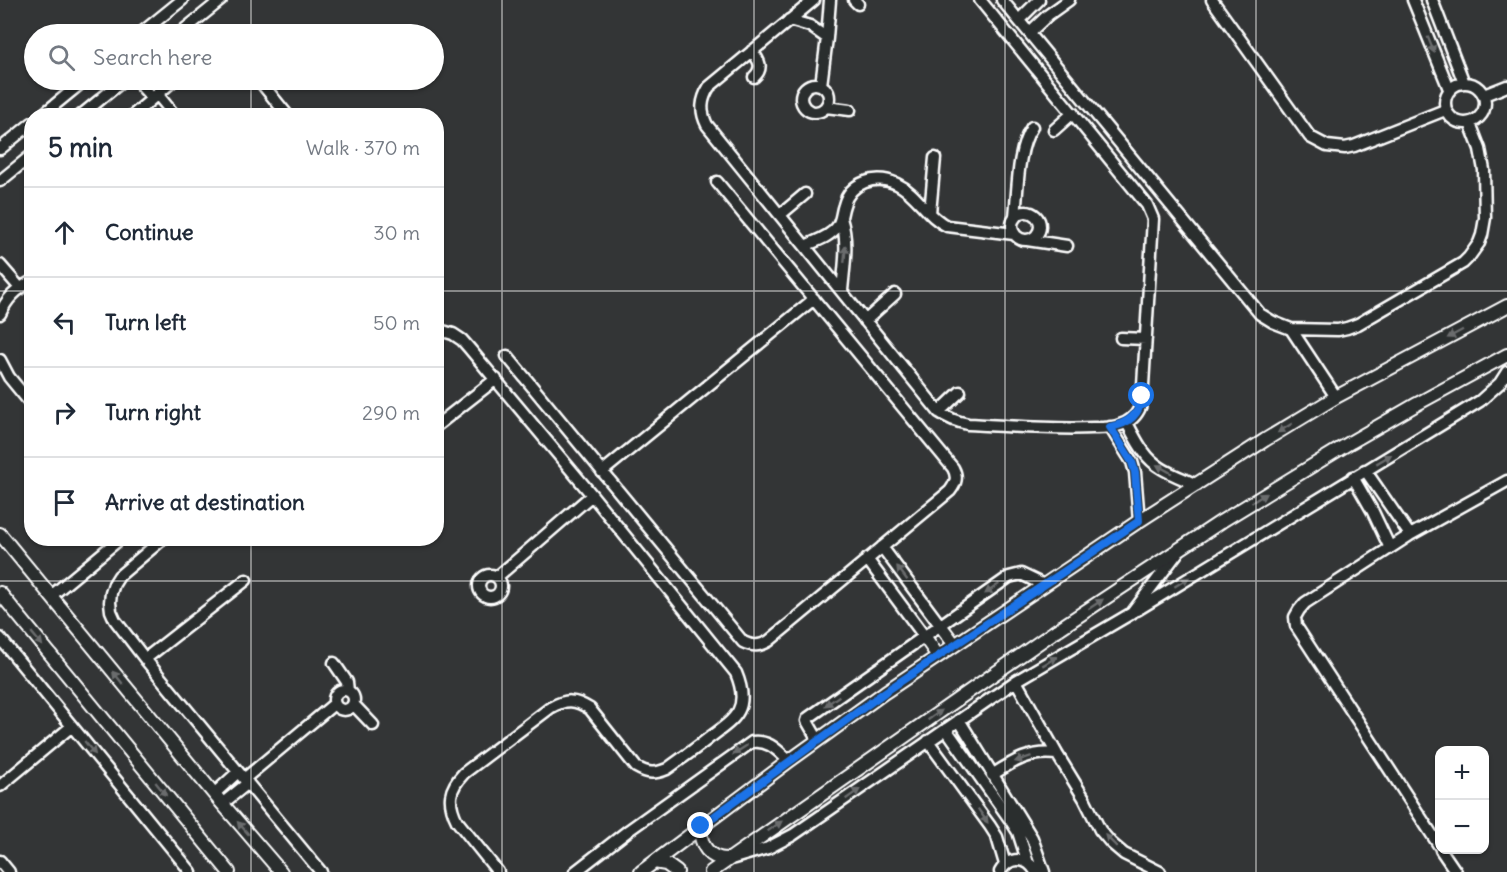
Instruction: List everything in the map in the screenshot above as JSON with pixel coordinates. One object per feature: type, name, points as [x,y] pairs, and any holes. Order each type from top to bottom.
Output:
[{"type":"street","points":[[152,24],[182,0]]},
{"type":"street","points":[[191,24],[221,0]]},
{"type":"street","points":[[814,0],[709,87],[702,102],[706,126],[939,412],[948,418],[968,424],[1074,429],[1110,427],[1127,423],[1136,414],[1142,402],[1152,214],[980,0]]},
{"type":"street","points":[[821,86],[830,0]]},
{"type":"street","points":[[1002,0],[1260,314],[1291,329],[1338,330],[1358,324],[1463,263],[1469,257],[1479,243],[1485,218],[1484,170],[1480,149],[1470,123]]},
{"type":"street","points":[[1019,21],[1039,0]]},
{"type":"street","points":[[1029,33],[1069,0]]},
{"type":"street","points":[[1212,0],[1310,137],[1321,144],[1336,148],[1354,146],[1445,110]]},
{"type":"street","points":[[1413,0],[1449,89]]},
{"type":"street","points":[[1432,0],[1464,82]]},
{"type":"street","points":[[789,20],[810,26],[827,38]]},
{"type":"street","points":[[752,51],[761,67],[754,78]]},
{"type":"street","points":[[1458,83],[1470,83],[1484,95],[1484,109],[1476,120],[1470,123],[1452,119],[1445,110],[1444,99],[1449,89],[1458,83]]},
{"type":"street","points":[[826,107],[829,97],[825,88],[816,84],[807,87],[801,99],[805,108],[818,112],[826,107],[850,110]]},
{"type":"street","points":[[1484,95],[1507,86]]},
{"type":"street","points":[[51,108],[73,90]]},
{"type":"street","points":[[90,108],[112,90]]},
{"type":"street","points":[[151,90],[168,108]]},
{"type":"street","points":[[156,90],[157,94]]},
{"type":"street","points":[[141,108],[162,90]]},
{"type":"street","points":[[267,90],[282,108]]},
{"type":"street","points":[[1054,130],[1073,113]]},
{"type":"street","points":[[1014,234],[1011,225],[1015,216],[1022,151],[1024,140],[1032,127]]},
{"type":"street","points":[[0,149],[24,130]]},
{"type":"street","points":[[930,213],[935,158]]},
{"type":"street","points":[[0,181],[24,162]]},
{"type":"street","points":[[805,246],[833,231],[840,223],[844,205],[852,189],[872,180],[896,184],[907,191],[939,222],[952,228],[1014,234],[1027,240],[1067,246]]},
{"type":"street","points":[[507,356],[743,642],[756,646],[769,641],[950,491],[956,474],[717,182]]},
{"type":"street","points":[[780,215],[805,194]]},
{"type":"street","points":[[1015,216],[1024,212],[1037,217],[1040,226],[1038,231],[1027,240]]},
{"type":"street","points":[[841,218],[846,249],[842,291]]},
{"type":"street","points":[[0,265],[20,288]]},
{"type":"street","points":[[0,314],[3,297],[24,286]]},
{"type":"street","points":[[865,321],[895,294]]},
{"type":"street","points":[[602,472],[814,298]]},
{"type":"street","points":[[641,872],[885,692],[1139,521],[1336,397],[1507,306]]},
{"type":"street","points":[[1291,329],[1336,397]]},
{"type":"street","points":[[444,331],[462,340],[592,495],[736,673],[742,692],[741,702],[733,720],[667,770],[657,773],[646,772],[636,767],[590,709],[581,703],[570,701],[550,708],[464,772],[452,790],[450,801],[457,820],[498,872]]},
{"type":"street","points":[[1120,338],[1146,339]]},
{"type":"street","points":[[711,872],[1054,632],[1182,547],[1351,442],[1507,355]]},
{"type":"street","points":[[0,360],[9,377],[24,395]]},
{"type":"street","points":[[701,826],[701,839],[706,850],[722,859],[755,853],[793,836],[1016,681],[1132,613],[1480,400],[1500,383],[1507,372]]},
{"type":"street","points":[[444,420],[496,380]]},
{"type":"street","points":[[939,412],[960,392]]},
{"type":"street","points":[[1127,423],[1145,454],[1153,462],[1162,469],[1197,485]]},
{"type":"street","points":[[1110,427],[1132,462],[1135,472],[1139,521]]},
{"type":"street","points":[[1365,470],[1410,535]]},
{"type":"street","points":[[1353,477],[1390,548]]},
{"type":"street","points":[[1435,840],[1296,626],[1295,617],[1305,603],[1410,535],[1507,481]]},
{"type":"street","points":[[497,577],[592,495]]},
{"type":"street","points":[[0,534],[222,804],[281,872]]},
{"type":"street","points":[[51,596],[111,546]]},
{"type":"street","points":[[155,546],[119,576],[114,584],[110,602],[115,620],[321,872]]},
{"type":"street","points":[[882,547],[955,645]]},
{"type":"street","points":[[1132,613],[1182,547]]},
{"type":"street","points":[[867,559],[938,656]]},
{"type":"street","points":[[818,740],[808,725],[808,718],[1009,577],[1021,574],[1044,585]]},
{"type":"street","points":[[145,658],[246,580]]},
{"type":"street","points":[[3,602],[229,872]]},
{"type":"street","points":[[0,638],[191,872]]},
{"type":"street","points":[[334,663],[347,682],[348,692]]},
{"type":"street","points":[[1016,681],[1100,830],[1124,854],[1160,872]]},
{"type":"street","points":[[344,690],[352,695],[353,704],[346,710],[341,710],[334,704],[333,699],[335,695],[344,690]]},
{"type":"street","points":[[214,794],[243,778],[334,704]]},
{"type":"street","points":[[353,704],[373,725]]},
{"type":"street","points":[[959,720],[1032,838],[1044,872]]},
{"type":"street","points":[[0,786],[72,726]]},
{"type":"street","points":[[946,729],[1018,832],[1028,863]]},
{"type":"street","points":[[574,872],[752,742],[761,741],[771,745],[789,761]]},
{"type":"street","points":[[928,741],[997,837],[1001,870]]},
{"type":"street","points":[[939,755],[956,743]]},
{"type":"street","points":[[992,776],[1024,756],[1057,754]]},
{"type":"street","points":[[222,804],[243,778]]},
{"type":"street","points":[[1444,854],[1456,872]]},
{"type":"street","points":[[1001,870],[1014,860],[1024,860],[1036,872]]},
{"type":"street","points":[[0,861],[9,872]]},
{"type":"street","points":[[654,862],[666,864],[677,872]]},
{"type":"route","points":[[701,826],[885,692],[1139,521],[1135,472],[1132,462],[1110,427],[1127,423],[1132,419],[1140,409],[1142,396]]}]
